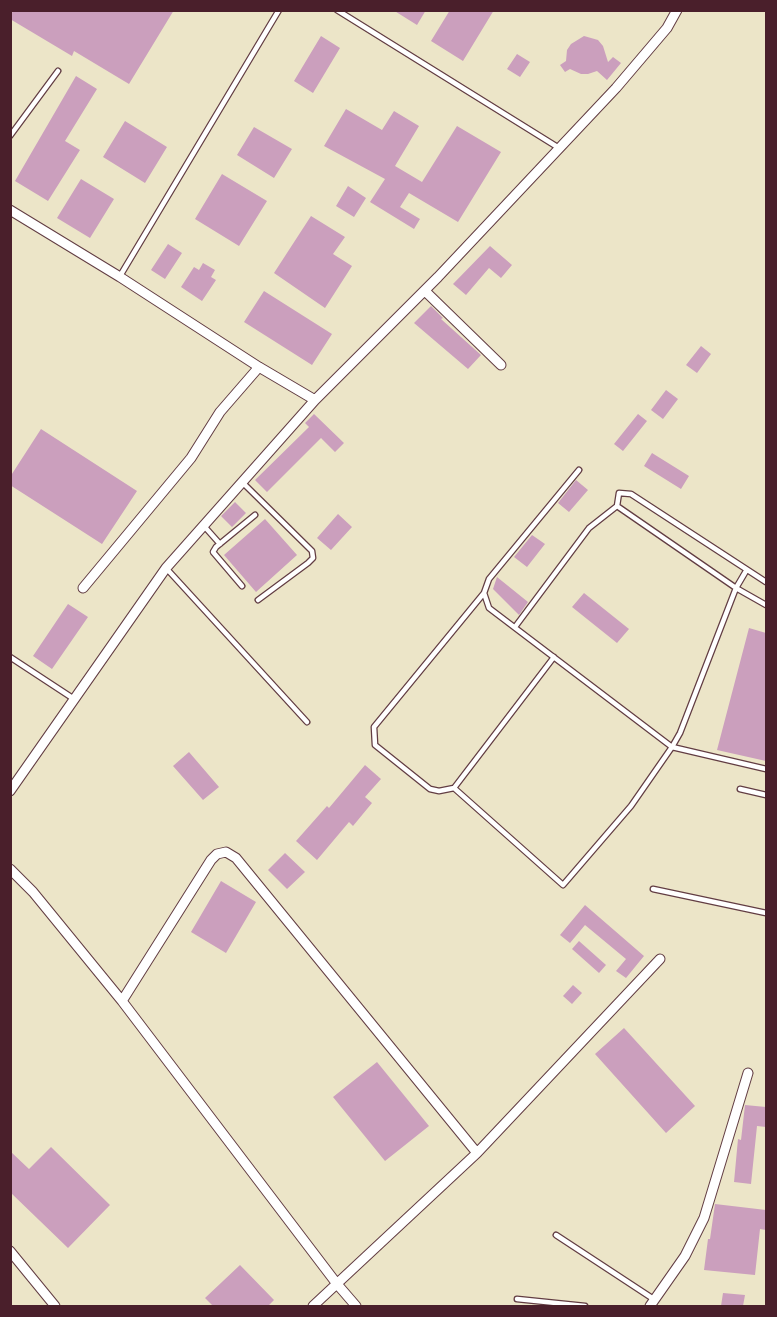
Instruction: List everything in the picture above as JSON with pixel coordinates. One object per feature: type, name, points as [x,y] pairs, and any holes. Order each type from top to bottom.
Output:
[{"type":"street","points":[[10,791],[166,568],[315,400],[425,291],[616,88],[667,28],[677,10]]},
{"type":"street","points":[[10,210],[315,400]]},
{"type":"street","points":[[425,291],[501,365]]},
{"type":"street","points":[[82,588],[191,458],[220,411],[259,367]]},
{"type":"street","points":[[122,1001],[211,860],[217,854],[226,852],[244,867],[477,1153]]},
{"type":"street","points":[[10,869],[33,892],[122,1001],[355,1306]]},
{"type":"street","points":[[313,1306],[477,1153],[660,959]]},
{"type":"street","points":[[652,1303],[685,1256],[704,1218],[748,1073]]},
{"type":"street","points":[[10,1251],[55,1306]]},
{"type":"lane","points":[[120,277],[279,10]]},
{"type":"lane","points":[[337,10],[560,149]]},
{"type":"lane","points":[[10,136],[58,71]]},
{"type":"lane","points":[[554,657],[454,788],[439,792],[430,789],[375,745],[374,727],[484,593],[489,579],[579,470]]},
{"type":"lane","points":[[242,482],[312,552],[313,558],[258,600]]},
{"type":"lane","points":[[515,627],[589,528],[618,506],[619,493],[631,494],[766,582]]},
{"type":"lane","points":[[618,506],[736,588],[766,605]]},
{"type":"lane","points":[[242,586],[213,550],[255,515]]},
{"type":"lane","points":[[204,525],[220,544]]},
{"type":"lane","points":[[166,568],[307,722]]},
{"type":"lane","points":[[454,788],[562,885],[631,806],[680,734],[736,588],[746,571]]},
{"type":"lane","points":[[484,593],[489,608],[672,747],[766,769]]},
{"type":"lane","points":[[10,657],[74,699]]},
{"type":"lane","points":[[741,789],[766,795]]},
{"type":"lane","points":[[653,889],[766,913]]},
{"type":"lane","points":[[556,1235],[652,1303]]},
{"type":"lane","points":[[517,1299],[585,1306]]},
{"type":"building","points":[[13,10],[174,10],[129,84],[74,51],[72,56],[10,19]]},
{"type":"building","points":[[393,10],[426,10],[417,25]]},
{"type":"building","points":[[450,10],[494,10],[463,61],[431,41]]},
{"type":"building","points":[[321,36],[340,48],[313,93],[294,81]]},
{"type":"building","points":[[584,36],[598,40],[603,46],[608,62],[613,57],[621,63],[607,80],[597,71],[581,74],[570,69],[565,72],[560,65],[566,61],[567,50],[571,44]]},
{"type":"building","points":[[517,54],[530,62],[520,77],[507,69]]},
{"type":"building","points":[[76,76],[97,89],[65,141],[80,150],[48,201],[15,181]]},
{"type":"building","points":[[346,109],[382,130],[394,111],[419,126],[395,166],[422,182],[457,126],[501,152],[458,222],[409,193],[400,207],[420,219],[414,229],[370,202],[385,179],[324,146]]},
{"type":"building","points":[[125,121],[167,147],[145,183],[103,157]]},
{"type":"building","points":[[254,127],[292,149],[274,178],[237,155]]},
{"type":"building","points":[[222,174],[267,201],[239,246],[195,219]]},
{"type":"building","points":[[81,179],[114,199],[90,238],[57,218]]},
{"type":"building","points":[[348,186],[366,198],[354,217],[336,206]]},
{"type":"building","points":[[311,216],[345,237],[333,254],[352,266],[325,308],[274,273]]},
{"type":"building","points":[[168,244],[182,253],[165,279],[151,270]]},
{"type":"building","points":[[490,246],[512,265],[501,278],[489,268],[466,295],[453,284]]},
{"type":"building","points":[[203,263],[215,270],[211,277],[216,280],[202,301],[181,287],[194,267],[199,270]]},
{"type":"building","points":[[264,291],[332,334],[312,365],[244,322]]},
{"type":"building","points":[[431,306],[443,318],[441,319],[481,355],[468,369],[414,323]]},
{"type":"building","points":[[701,346],[711,354],[697,373],[686,365]]},
{"type":"building","points":[[666,390],[678,399],[663,419],[651,410]]},
{"type":"building","points":[[314,414],[344,443],[335,452],[321,438],[267,492],[255,480],[309,427],[305,423]]},
{"type":"building","points":[[638,414],[647,421],[623,451],[614,444]]},
{"type":"building","points":[[41,429],[137,491],[102,544],[10,485],[10,477]]},
{"type":"building","points":[[652,453],[689,476],[681,489],[644,466]]},
{"type":"building","points":[[576,480],[588,490],[569,512],[558,503]]},
{"type":"building","points":[[235,502],[246,513],[232,527],[221,516]]},
{"type":"building","points":[[338,514],[352,527],[331,550],[317,538]]},
{"type":"building","points":[[265,519],[297,555],[256,592],[224,555]]},
{"type":"building","points":[[532,535],[545,544],[527,567],[514,557]]},
{"type":"building","points":[[497,577],[528,602],[519,615],[493,589]]},
{"type":"building","points":[[584,593],[629,629],[617,643],[572,607]]},
{"type":"building","points":[[68,604],[88,617],[52,669],[33,656]]},
{"type":"building","points":[[749,628],[766,633],[766,761],[717,750]]},
{"type":"building","points":[[189,752],[219,787],[203,800],[173,766]]},
{"type":"building","points":[[365,765],[381,779],[365,797],[372,803],[353,826],[349,822],[317,860],[296,841],[327,806],[329,808]]},
{"type":"building","points":[[285,853],[305,872],[287,889],[268,870]]},
{"type":"building","points":[[221,881],[256,902],[226,953],[191,932]]},
{"type":"building","points":[[585,905],[644,956],[626,978],[616,971],[626,959],[585,925],[570,943],[560,935]]},
{"type":"building","points":[[579,941],[606,965],[599,973],[572,949]]},
{"type":"building","points":[[573,985],[582,993],[572,1004],[563,996]]},
{"type":"building","points":[[624,1028],[695,1106],[666,1133],[595,1054]]},
{"type":"building","points":[[377,1062],[429,1126],[385,1161],[333,1097]]},
{"type":"building","points":[[745,1105],[766,1107],[766,1127],[757,1126],[751,1184],[734,1182],[738,1139],[741,1140]]},
{"type":"building","points":[[51,1147],[110,1205],[68,1248],[10,1192],[10,1151],[29,1169]]},
{"type":"building","points":[[715,1204],[766,1210],[766,1230],[760,1229],[755,1275],[704,1270]]},
{"type":"building","points":[[240,1265],[274,1300],[268,1306],[213,1306],[205,1298]]},
{"type":"building","points":[[723,1293],[745,1295],[743,1306],[721,1306]]}]
